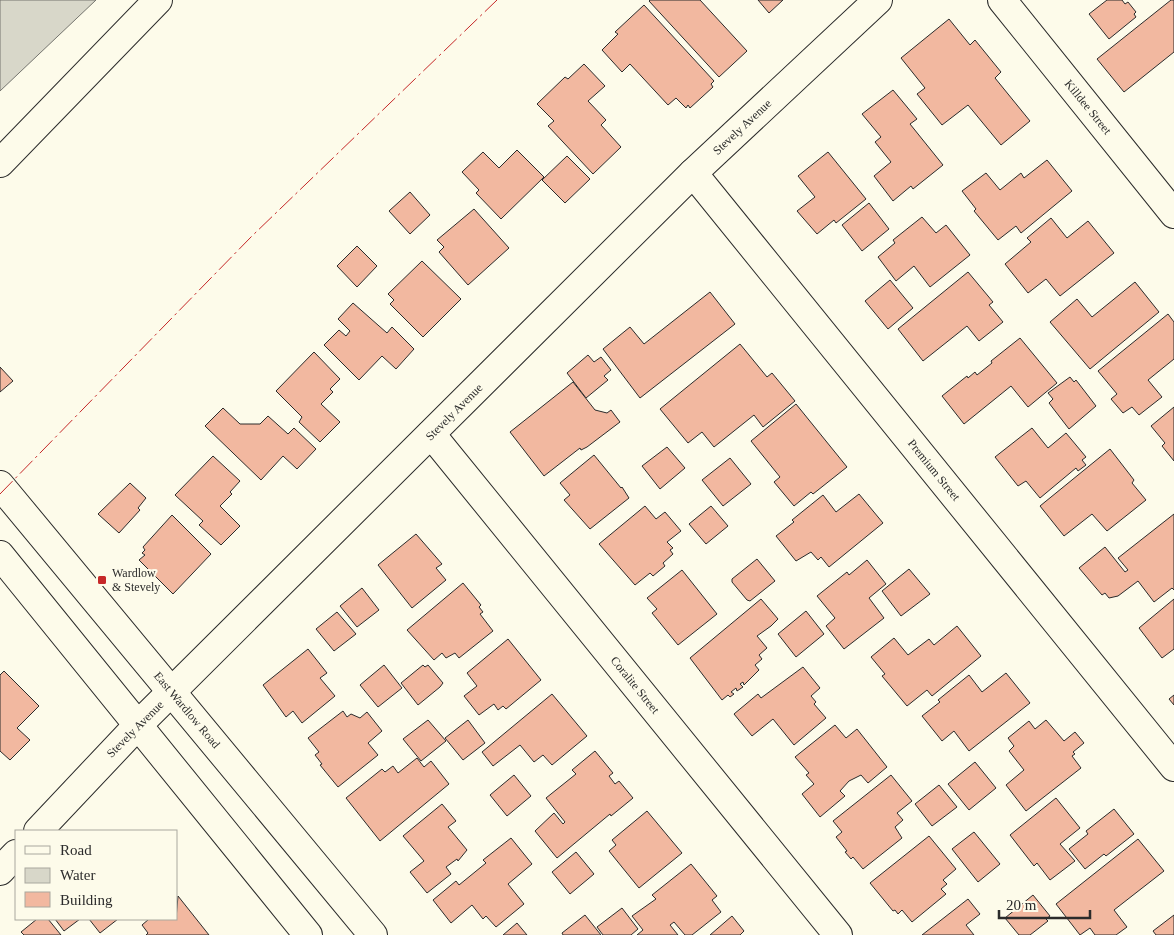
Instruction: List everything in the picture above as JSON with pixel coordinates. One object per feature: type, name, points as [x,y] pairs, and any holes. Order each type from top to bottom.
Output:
[{"type":"street","points":[[0,163],[158,0]]},
{"type":"street","name":"Stevely Avenue","points":[[39,830],[138,725],[693,173],[878,0]]},
{"type":"street","name":"Killdee Street","points":[[1002,0],[1174,214]]},
{"type":"street","name":"Premium Street","points":[[693,173],[1174,767]]},
{"type":"street","name":"Coralite Street","points":[[431,434],[838,935]]},
{"type":"street","name":"East Wardlow Road","points":[[0,485],[373,935]]},
{"type":"street","points":[[0,555],[308,935]]},
{"type":"street","points":[[0,871],[15,855]]},
{"type":"water","points":[[0,0],[96,0],[0,91]]},
{"type":"building","points":[[650,0],[700,0],[747,51],[719,77]]},
{"type":"building","points":[[758,0],[783,0],[769,13]]},
{"type":"building","points":[[1107,0],[1122,0],[1125,4],[1128,2],[1136,12],[1134,14],[1136,17],[1109,39],[1089,14]]},
{"type":"building","points":[[1171,0],[1174,0],[1174,52],[1124,92],[1097,59]]},
{"type":"building","points":[[644,5],[714,81],[711,84],[713,87],[690,108],[688,105],[686,108],[676,98],[668,105],[630,64],[622,72],[602,50],[618,34],[615,32]]},
{"type":"building","points":[[949,19],[970,45],[975,40],[1001,72],[995,78],[1030,121],[1001,145],[968,105],[942,125],[917,94],[925,88],[901,58]]},
{"type":"building","points":[[584,64],[605,86],[588,101],[606,120],[601,125],[621,147],[593,174],[548,126],[554,121],[537,104],[565,77],[568,79]]},
{"type":"building","points":[[893,90],[917,119],[910,124],[943,165],[913,189],[911,186],[893,201],[874,176],[891,162],[875,142],[881,137],[862,114]]},
{"type":"building","points":[[517,150],[544,177],[501,219],[476,193],[479,190],[462,172],[483,152],[499,168]]},
{"type":"building","points":[[828,152],[866,199],[836,223],[834,220],[817,234],[797,211],[815,197],[798,176]]},
{"type":"building","points":[[567,156],[590,179],[565,203],[542,180]]},
{"type":"building","points":[[1047,160],[1072,191],[1021,233],[1016,226],[998,240],[974,211],[976,209],[962,191],[986,173],[1000,190],[1021,173],[1024,178]]},
{"type":"building","points":[[410,192],[430,215],[410,234],[389,211]]},
{"type":"building","points":[[869,203],[889,229],[862,251],[842,225]]},
{"type":"building","points":[[474,209],[509,248],[468,285],[439,252],[444,247],[437,240]]},
{"type":"building","points":[[922,217],[936,233],[946,225],[970,255],[930,287],[914,266],[896,281],[878,257],[895,243],[893,240]]},
{"type":"building","points":[[1051,218],[1067,238],[1088,221],[1114,253],[1060,296],[1046,279],[1028,293],[1005,264],[1031,242],[1027,238]]},
{"type":"building","points":[[357,246],[377,266],[357,287],[337,266]]},
{"type":"building","points":[[422,261],[461,299],[423,337],[390,304],[394,300],[388,294]]},
{"type":"building","points":[[968,272],[993,302],[989,305],[1003,322],[979,341],[967,326],[923,361],[898,329]]},
{"type":"building","points":[[890,280],[913,308],[888,329],[865,301]]},
{"type":"building","points":[[1135,282],[1159,312],[1090,369],[1050,322],[1077,299],[1092,317]]},
{"type":"building","points":[[710,292],[735,324],[640,398],[603,349],[630,327],[644,344]]},
{"type":"building","points":[[353,303],[387,333],[392,327],[414,349],[396,369],[382,356],[359,380],[324,345],[339,330],[346,336],[350,331],[338,319]]},
{"type":"building","points":[[1168,314],[1174,322],[1174,359],[1148,380],[1162,397],[1139,415],[1132,407],[1123,413],[1111,399],[1117,394],[1098,371]]},
{"type":"building","points":[[1020,338],[1057,383],[1028,407],[1011,386],[964,424],[942,396],[967,376],[968,378],[975,372],[977,375]]},
{"type":"building","points":[[740,344],[767,377],[772,373],[795,401],[763,427],[754,415],[714,447],[702,432],[688,443],[660,409]]},
{"type":"building","points":[[314,352],[340,379],[330,389],[333,392],[321,404],[340,422],[320,442],[299,422],[302,417],[276,391]]},
{"type":"building","points":[[588,355],[594,362],[601,357],[611,370],[604,376],[608,380],[586,398],[567,373]]},
{"type":"building","points":[[0,367],[13,381],[0,392]]},
{"type":"building","points":[[1070,377],[1074,382],[1076,380],[1096,406],[1069,429],[1049,403],[1053,399],[1048,393]]},
{"type":"building","points":[[573,382],[595,410],[607,413],[611,410],[620,422],[587,447],[581,450],[580,448],[544,476],[510,432]]},
{"type":"building","points":[[796,404],[847,467],[813,494],[811,492],[794,506],[774,482],[780,477],[751,441]]},
{"type":"building","points":[[1174,407],[1174,461],[1162,446],[1165,443],[1151,426]]},
{"type":"building","points":[[223,408],[240,424],[260,424],[268,416],[288,434],[294,428],[316,449],[297,469],[283,456],[261,480],[205,426]]},
{"type":"building","points":[[1032,428],[1048,448],[1066,433],[1086,457],[1082,460],[1086,465],[1078,471],[1076,468],[1040,498],[1026,481],[1018,486],[995,457]]},
{"type":"building","points":[[667,447],[685,468],[660,489],[642,466]]},
{"type":"building","points":[[1110,449],[1134,480],[1132,483],[1146,500],[1107,531],[1092,514],[1064,536],[1040,506]]},
{"type":"building","points":[[594,455],[622,487],[629,498],[590,529],[564,500],[570,495],[560,483]]},
{"type":"building","points":[[213,456],[240,481],[230,492],[232,494],[220,506],[240,526],[221,545],[199,525],[203,521],[175,495]]},
{"type":"building","points":[[730,458],[751,484],[723,506],[702,480]]},
{"type":"building","points":[[130,483],[146,498],[138,508],[140,510],[119,533],[98,514]]},
{"type":"building","points":[[859,494],[883,523],[829,567],[821,557],[818,560],[811,552],[796,561],[776,536],[794,522],[792,520],[823,495],[836,512]]},
{"type":"building","points":[[645,506],[656,519],[665,512],[681,531],[667,542],[673,548],[670,550],[673,554],[663,563],[665,566],[653,576],[650,573],[635,585],[599,544]]},
{"type":"building","points":[[711,506],[728,526],[706,544],[689,524]]},
{"type":"building","points":[[1174,514],[1174,590],[1172,588],[1154,602],[1138,581],[1118,596],[1109,598],[1105,593],[1102,595],[1079,568],[1105,547],[1125,572],[1128,570],[1118,558]]},
{"type":"building","points":[[172,515],[211,554],[173,594],[139,560],[145,555],[142,553],[145,550],[143,547]]},
{"type":"building","points":[[416,534],[442,564],[436,568],[446,580],[412,608],[378,565]]},
{"type":"building","points":[[757,559],[775,581],[750,601],[732,582],[732,579]]},
{"type":"building","points":[[867,560],[886,584],[869,598],[884,618],[844,649],[826,626],[835,618],[817,596],[847,572],[849,575]]},
{"type":"building","points":[[909,569],[930,594],[901,616],[882,591]]},
{"type":"building","points":[[682,570],[717,614],[678,645],[652,613],[657,609],[647,598]]},
{"type":"building","points":[[463,583],[481,605],[479,607],[483,612],[480,614],[493,631],[459,658],[455,653],[446,658],[442,653],[434,660],[407,630]]},
{"type":"building","points":[[362,588],[379,610],[357,627],[340,606]]},
{"type":"building","points":[[761,599],[778,619],[757,636],[767,648],[759,655],[762,659],[755,665],[759,670],[744,685],[743,682],[740,684],[743,687],[737,691],[736,688],[731,692],[734,694],[730,697],[728,695],[722,700],[690,658]]},
{"type":"building","points":[[1174,599],[1174,649],[1162,658],[1139,628]]},
{"type":"building","points":[[806,611],[824,634],[796,657],[778,634]]},
{"type":"building","points":[[337,612],[356,634],[334,651],[316,629]]},
{"type":"building","points":[[957,626],[981,656],[932,696],[927,690],[907,706],[882,676],[885,674],[871,657],[894,638],[908,655],[929,639],[934,645]]},
{"type":"building","points":[[508,639],[541,680],[506,709],[503,706],[498,710],[494,704],[479,715],[464,696],[477,686],[467,673]]},
{"type":"building","points":[[308,649],[327,673],[320,678],[335,696],[302,723],[293,711],[286,717],[263,685]]},
{"type":"building","points":[[384,665],[402,688],[378,707],[360,685]]},
{"type":"building","points":[[423,665],[425,667],[428,665],[443,683],[418,705],[401,683]]},
{"type":"building","points":[[803,667],[820,688],[811,696],[816,702],[814,704],[826,718],[794,745],[773,719],[752,736],[734,714],[758,694],[761,698]]},
{"type":"building","points":[[4,671],[39,706],[17,728],[30,740],[10,760],[0,751],[0,675]]},
{"type":"building","points":[[1006,673],[1030,703],[969,751],[954,731],[942,741],[922,716],[940,702],[938,700],[969,675],[982,692]]},
{"type":"building","points":[[552,694],[587,736],[552,765],[543,755],[534,762],[520,745],[493,766],[482,752]]},
{"type":"building","points":[[1174,695],[1174,705],[1169,699]]},
{"type":"building","points":[[343,711],[347,717],[351,714],[360,718],[367,712],[382,731],[368,743],[378,755],[338,787],[320,765],[322,764],[315,755],[319,752],[308,738]]},
{"type":"building","points":[[428,720],[446,741],[421,761],[403,739]]},
{"type":"building","points":[[468,720],[485,743],[463,760],[445,738]]},
{"type":"building","points":[[1046,720],[1064,741],[1075,732],[1084,743],[1073,752],[1075,754],[1072,756],[1081,768],[1026,811],[1006,785],[1024,770],[1009,751],[1014,746],[1008,738],[1029,721],[1035,729]]},
{"type":"building","points":[[835,725],[846,738],[857,729],[887,767],[868,783],[861,775],[849,781],[840,791],[845,796],[820,817],[802,794],[814,784],[806,775],[809,773],[795,757]]},
{"type":"building","points":[[595,751],[613,773],[609,776],[615,784],[619,781],[633,798],[611,816],[610,814],[557,858],[535,831],[554,813],[563,824],[565,822],[546,798],[576,774],[572,770]]},
{"type":"building","points":[[417,758],[424,767],[431,761],[449,784],[380,841],[346,798],[382,769],[385,772],[393,766],[398,773]]},
{"type":"building","points":[[975,762],[996,788],[969,810],[948,784]]},
{"type":"building","points":[[514,775],[531,796],[507,816],[490,795]]},
{"type":"building","points":[[891,775],[912,801],[897,813],[903,820],[895,827],[902,838],[863,869],[853,857],[851,859],[845,852],[847,851],[836,837],[842,832],[833,821]]},
{"type":"building","points":[[939,785],[957,807],[932,826],[915,804]]},
{"type":"building","points":[[1056,798],[1080,828],[1060,844],[1075,861],[1050,880],[1037,863],[1034,866],[1010,835]]},
{"type":"building","points":[[442,804],[456,821],[448,827],[467,850],[458,861],[457,859],[446,867],[451,874],[427,893],[410,872],[424,861],[403,836]]},
{"type":"building","points":[[1114,809],[1134,834],[1106,856],[1104,854],[1085,869],[1069,849],[1088,834],[1086,831]]},
{"type":"building","points":[[647,811],[682,853],[639,888],[609,851],[616,845],[612,840]]},
{"type":"building","points":[[974,832],[1000,864],[978,882],[952,849]]},
{"type":"building","points":[[929,836],[956,869],[943,880],[947,884],[941,889],[946,894],[912,922],[902,910],[898,914],[895,910],[893,911],[870,883]]},
{"type":"building","points":[[511,838],[532,864],[508,884],[524,904],[496,927],[486,916],[483,919],[472,905],[451,923],[433,900],[456,881],[459,885],[486,863],[483,860]]},
{"type":"building","points":[[1138,839],[1164,871],[1114,910],[1127,927],[1116,935],[1095,935],[1090,928],[1080,935],[1056,904]]},
{"type":"building","points":[[576,852],[594,874],[570,894],[552,872]]},
{"type":"building","points":[[691,864],[717,896],[712,900],[721,912],[692,935],[685,935],[674,922],[670,925],[678,935],[637,935],[643,930],[632,916],[656,899],[652,895]]},
{"type":"building","points":[[1033,895],[1050,916],[1046,919],[1048,921],[1030,935],[1019,935],[1005,918]]},
{"type":"building","points":[[178,896],[209,935],[146,935],[148,933],[142,925],[148,920],[178,920]]},
{"type":"building","points":[[968,899],[980,914],[966,925],[974,935],[922,935]]},
{"type":"building","points":[[622,908],[638,929],[631,935],[603,935],[597,927]]},
{"type":"building","points":[[585,915],[601,935],[563,935],[562,933]]},
{"type":"building","points":[[1174,915],[1174,935],[1156,935],[1153,931]]},
{"type":"building","points":[[732,916],[744,931],[740,935],[710,935]]},
{"type":"building","points":[[36,920],[49,920],[61,935],[24,935],[21,932]]},
{"type":"building","points":[[56,920],[79,920],[64,931]]},
{"type":"building","points":[[90,920],[117,920],[100,933]]},
{"type":"building","points":[[517,923],[527,935],[503,935]]},
{"type":"power","points":[[0,494],[252,236],[497,0]]},
{"type":"place","name":"Wardlow & Stevely","points":[[102,580]]}]
